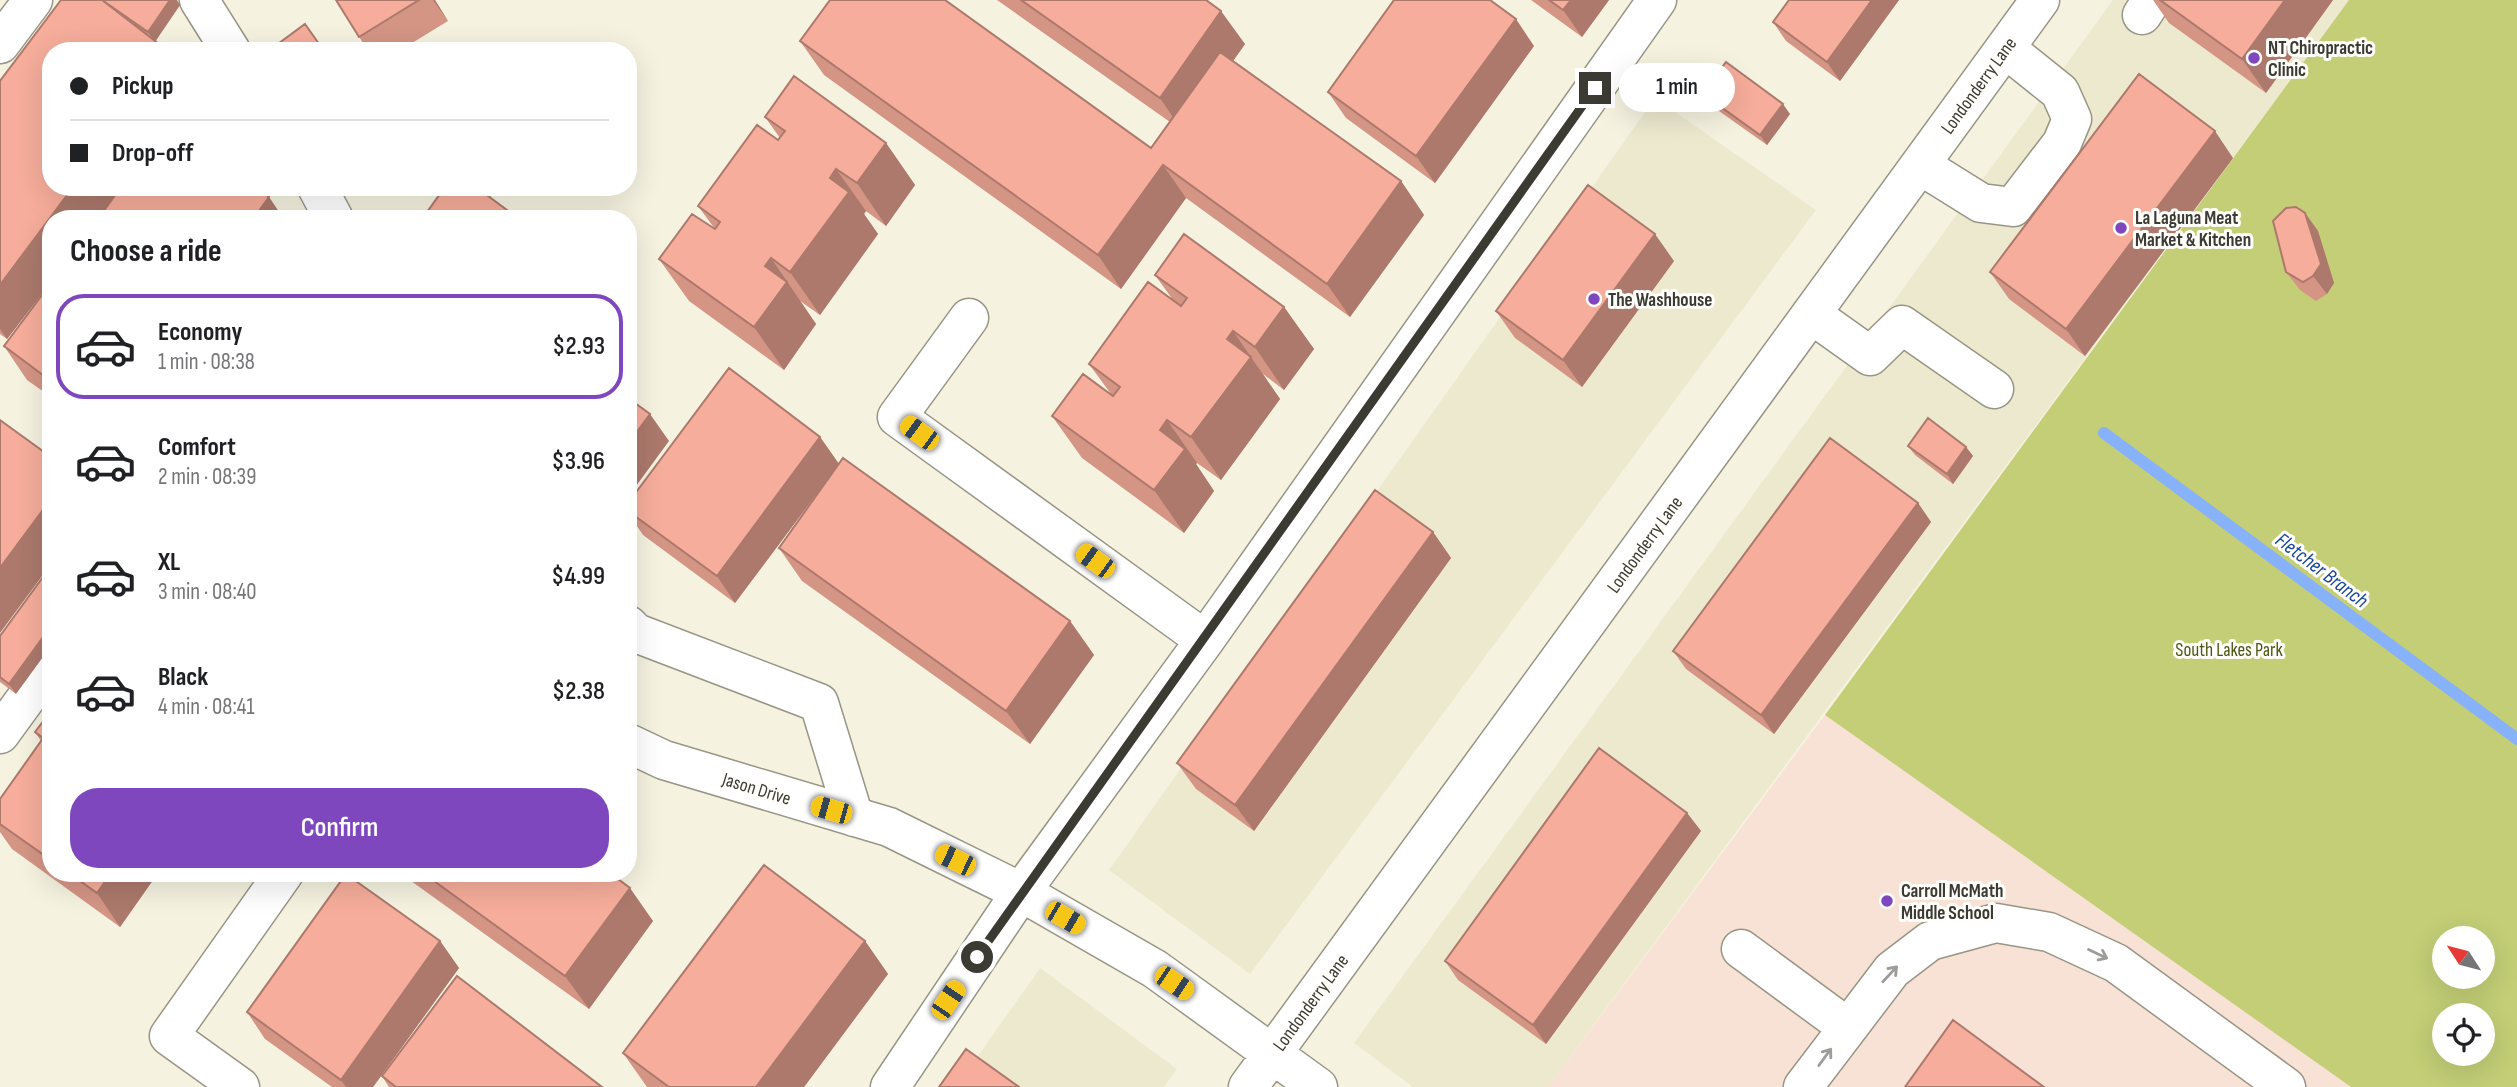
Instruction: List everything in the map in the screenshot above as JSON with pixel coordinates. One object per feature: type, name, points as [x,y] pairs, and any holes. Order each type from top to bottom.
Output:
[{"type":"street","points":[[0,44],[33,0]]},
{"type":"street","points":[[199,0],[225,42]]},
{"type":"street","points":[[890,1087],[1021,892],[1205,640],[1657,0]]},
{"type":"street","name":"Londonderry Lane","points":[[1248,1087],[2040,0]]},
{"type":"street","points":[[1920,165],[1981,203],[2013,207],[2062,143],[2072,119],[2060,92],[2005,48]]},
{"type":"street","points":[[1811,314],[1870,356],[1902,326],[1994,389]]},
{"type":"street","points":[[969,318],[897,417],[1205,640]]},
{"type":"street","points":[[637,633],[819,703],[855,817]]},
{"type":"street","points":[[0,734],[42,676]]},
{"type":"street","name":"Jason Drive","points":[[637,747],[664,760],[889,827],[1021,892],[1155,969],[1274,1052],[1318,1087]]},
{"type":"street","points":[[240,1087],[169,1036],[278,882]]},
{"type":"street","points":[[1803,1087],[1892,970],[1930,942],[1996,923],[2049,932],[2116,963],[2286,1087]]},
{"type":"street","points":[[1741,949],[1847,1027]]},
{"type":"shaded area","points":[[2113,0],[2349,0],[1548,1087],[1413,1087],[1354,1043]]},
{"type":"shaded area","points":[[1655,98],[1816,210],[1250,974],[1109,870]]},
{"type":"shaded area","name":"Carroll McMath Middle School","points":[[1825,715],[2351,1087],[1548,1087]]},
{"type":"shaded area","points":[[1040,968],[1177,1069],[1164,1087],[956,1087]]},
{"type":"green space","name":"South Lakes Park","points":[[2349,0],[2517,0],[2517,1087],[2351,1087],[1825,715]]},
{"type":"building","points":[[61,0],[102,0],[156,42],[42,42],[42,196],[66,196],[56,210],[42,210],[42,229],[0,285],[0,81]]},
{"type":"building","points":[[102,0],[170,0],[148,32]]},
{"type":"building","points":[[336,0],[419,0],[359,37]]},
{"type":"building","points":[[830,0],[945,0],[1151,148],[1220,52],[1401,181],[1327,284],[1163,165],[1098,255],[800,41]]},
{"type":"building","points":[[1021,0],[1206,0],[1221,11],[1160,98]]},
{"type":"building","points":[[1394,0],[1490,0],[1516,19],[1416,156],[1328,92]]},
{"type":"building","points":[[1549,0],[1571,0],[1563,10]]},
{"type":"building","points":[[1789,0],[1872,0],[1827,62],[1773,22]]},
{"type":"building","points":[[2160,0],[2285,0],[2242,59]]},
{"type":"building","points":[[305,24],[318,42],[281,42]]},
{"type":"building","points":[[1726,62],[1783,104],[1760,135],[1703,94]]},
{"type":"building","name":"La Laguna Meat Market & Kitchen","points":[[2139,74],[2215,131],[2066,329],[1990,272]]},
{"type":"building","points":[[794,76],[886,143],[857,183],[836,169],[830,178],[849,192],[790,272],[771,258],[765,266],[787,282],[754,327],[659,259],[692,214],[715,229],[720,222],[698,206],[757,125],[778,140],[785,131],[765,117]]},
{"type":"building","points":[[1588,185],[1655,234],[1563,360],[1496,311]]},
{"type":"building","points":[[115,196],[269,197],[260,210],[104,210]]},
{"type":"building","points":[[439,196],[488,196],[507,210],[428,210]]},
{"type":"building","points":[[2296,207],[2305,213],[2321,264],[2313,276],[2303,282],[2286,272],[2273,221],[2286,208]]},
{"type":"building","points":[[1184,234],[1284,307],[1255,347],[1233,331],[1227,339],[1251,357],[1191,437],[1167,420],[1160,430],[1185,449],[1154,490],[1052,416],[1083,374],[1113,396],[1120,387],[1089,364],[1148,282],[1181,306],[1187,298],[1155,275]]},
{"type":"building","points":[[42,295],[42,374],[4,346]]},
{"type":"building","points":[[729,368],[820,437],[717,576],[637,518],[637,491]]},
{"type":"building","points":[[637,405],[650,414],[637,432]]},
{"type":"building","points":[[1928,418],[1966,447],[1947,474],[1908,446]]},
{"type":"building","points":[[0,420],[42,450],[42,511],[0,568]]},
{"type":"building","points":[[1830,438],[1918,503],[1761,715],[1673,651]]},
{"type":"building","points":[[843,458],[1070,621],[1006,711],[779,548]]},
{"type":"building","points":[[1375,490],[1433,532],[1235,805],[1177,763]]},
{"type":"building","points":[[42,578],[42,638],[9,684],[0,677],[0,636]]},
{"type":"building","points":[[42,723],[42,737],[35,732]]},
{"type":"building","points":[[42,740],[42,854],[0,824],[0,799]]},
{"type":"building","points":[[1599,748],[1687,813],[1533,1025],[1445,961]]},
{"type":"building","points":[[764,865],[865,941],[756,1087],[669,1087],[623,1053]]},
{"type":"building","points":[[82,882],[105,882],[97,893]]},
{"type":"building","points":[[340,882],[357,882],[440,941],[341,1080],[247,1012]]},
{"type":"building","points":[[435,882],[622,882],[630,888],[565,976]]},
{"type":"building","points":[[457,976],[602,1087],[396,1087],[382,1076]]},
{"type":"building","points":[[1953,1020],[2044,1087],[1905,1087]]},
{"type":"building","points":[[966,1049],[1019,1087],[939,1087]]},
{"type":"waterway","name":"Fletcher Branch","points":[[2104,433],[2517,739]]},
{"type":"place","name":"NT Chiropractic Clinic","points":[[2254,58]]},
{"type":"place","name":"La Laguna Meat Market & Kitchen","points":[[2121,228]]},
{"type":"place","name":"The Washhouse","points":[[1594,299]]},
{"type":"place","name":"Carroll McMath Middle School","points":[[1887,901]]},
{"type":"route","points":[[977,957],[1595,88]]}]
